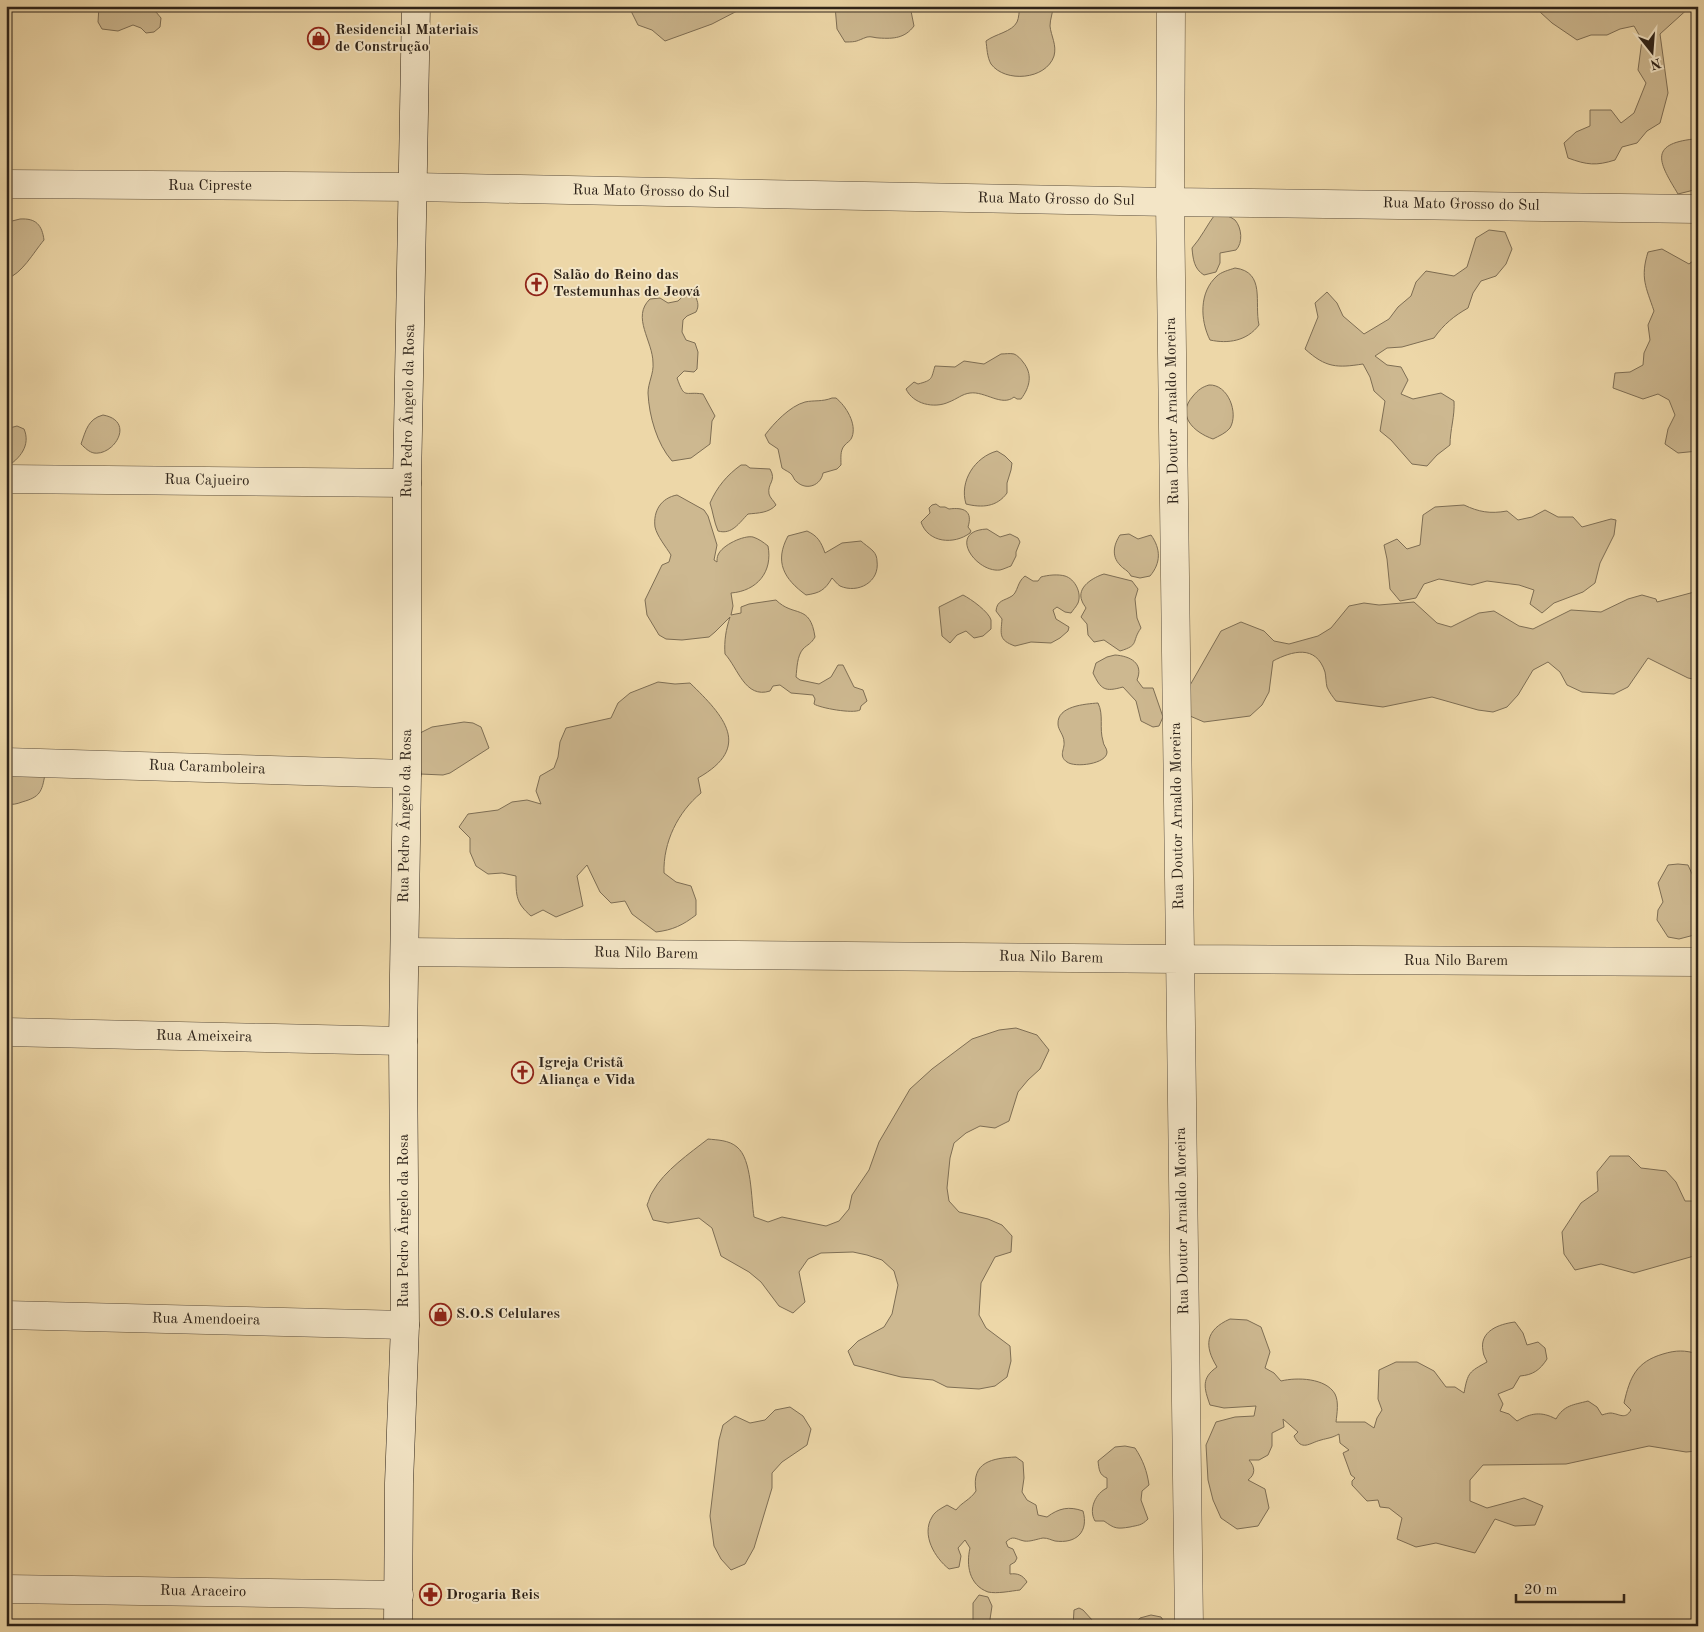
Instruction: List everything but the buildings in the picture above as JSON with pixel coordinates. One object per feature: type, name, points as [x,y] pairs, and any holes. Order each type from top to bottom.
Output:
[{"type":"street","name":"Rua Pedro Ângelo da Rosa","points":[[398,1626],[399,1483],[405,1325],[402,1041],[407,774],[407,483],[416,6]]},
{"type":"street","name":"Rua Doutor Arnaldo Moreira","points":[[1171,6],[1170,202],[1189,1626]]},
{"type":"street","name":"Rua Cipreste","points":[[6,184],[414,187]]},
{"type":"street","name":"Rua Mato Grosso do Sul","points":[[414,187],[1170,202],[1698,208]]},
{"type":"street","name":"Rua Cajueiro","points":[[6,479],[407,483]]},
{"type":"street","name":"Rua Caramboleira","points":[[6,762],[407,774]]},
{"type":"street","name":"Rua Nilo Barem","points":[[405,952],[1698,962]]},
{"type":"street","name":"Rua Ameixeira","points":[[6,1032],[402,1041]]},
{"type":"street","name":"Rua Amendoeira","points":[[6,1315],[405,1325]]},
{"type":"street","name":"Rua Araceiro","points":[[6,1589],[399,1595]]},
{"type":"shaded area","points":[[99,6],[148,6],[149,9],[156,12],[161,18],[160,27],[154,32],[146,33],[141,28],[133,25],[118,31],[102,29],[98,22]]},
{"type":"shaded area","points":[[632,6],[761,6],[739,10],[712,24],[665,41],[652,30],[638,25],[631,11]]},
{"type":"shaded area","points":[[835,6],[910,6],[914,26],[907,33],[899,37],[868,37],[845,42],[837,29]]},
{"type":"shaded area","points":[[1020,6],[1053,6],[1050,26],[1055,52],[1050,64],[1043,70],[1025,76],[1015,76],[997,70],[991,64],[986,41],[1015,25],[1018,20]]},
{"type":"shaded area","points":[[1541,6],[1691,6],[1660,34],[1668,93],[1660,123],[1647,131],[1637,143],[1622,147],[1615,160],[1597,164],[1568,158],[1564,143],[1576,132],[1590,126],[1590,110],[1611,110],[1621,123],[1634,113],[1646,83],[1638,70],[1642,40],[1634,26],[1620,29],[1607,35],[1591,35],[1577,40],[1552,23],[1540,12]]},
{"type":"shaded area","points":[[1698,134],[1698,189],[1678,194],[1663,165],[1662,157],[1664,151],[1669,145],[1694,139]]},
{"type":"shaded area","points":[[1216,213],[1235,220],[1239,227],[1241,240],[1236,250],[1220,253],[1220,263],[1216,272],[1204,275],[1196,267],[1192,248]]},
{"type":"shaded area","points":[[20,219],[34,221],[40,226],[44,240],[22,268],[6,279],[6,225]]},
{"type":"shaded area","points":[[1489,230],[1505,232],[1512,249],[1506,264],[1496,276],[1481,281],[1473,293],[1468,308],[1450,321],[1434,338],[1402,347],[1387,348],[1375,356],[1387,365],[1401,367],[1408,380],[1401,394],[1413,399],[1441,393],[1454,401],[1450,445],[1427,466],[1412,464],[1391,440],[1380,431],[1385,401],[1374,391],[1370,377],[1363,364],[1332,365],[1319,360],[1305,349],[1318,317],[1315,303],[1327,292],[1337,303],[1343,316],[1364,334],[1389,319],[1398,307],[1411,296],[1416,282],[1426,271],[1454,276],[1467,267],[1476,238]]},
{"type":"shaded area","points":[[1662,249],[1689,264],[1698,257],[1698,451],[1678,453],[1665,444],[1668,429],[1675,415],[1669,400],[1658,394],[1643,399],[1613,388],[1615,373],[1630,372],[1643,365],[1644,353],[1650,340],[1648,325],[1654,311],[1645,282],[1644,269],[1648,252]]},
{"type":"shaded area","points":[[1235,268],[1245,271],[1255,282],[1259,325],[1249,335],[1237,340],[1224,342],[1210,340],[1204,324],[1204,298],[1211,283],[1219,275]]},
{"type":"shaded area","points":[[694,293],[698,307],[696,312],[683,320],[682,332],[686,340],[695,343],[698,352],[697,369],[694,372],[684,371],[677,378],[684,392],[703,394],[715,416],[712,421],[710,444],[691,458],[672,461],[658,438],[650,411],[648,393],[653,363],[644,330],[642,314],[650,299],[660,298],[668,303],[678,301],[685,294]]},
{"type":"shaded area","points":[[1001,354],[1015,355],[1021,360],[1028,371],[1027,390],[1021,399],[1014,397],[1009,400],[999,400],[982,394],[970,393],[943,404],[931,405],[919,402],[906,389],[914,382],[918,384],[929,380],[935,366],[955,367],[964,361],[984,364]]},
{"type":"shaded area","points":[[1209,385],[1222,389],[1226,394],[1230,400],[1233,415],[1230,428],[1213,439],[1193,427],[1189,422],[1186,410],[1193,396],[1200,389]]},
{"type":"shaded area","points":[[832,398],[840,401],[850,416],[853,427],[851,440],[842,450],[841,465],[837,469],[823,473],[819,481],[813,485],[801,485],[791,474],[782,468],[778,449],[769,443],[765,435],[778,420],[799,404]]},
{"type":"shaded area","points":[[103,415],[113,418],[120,430],[114,444],[108,449],[94,453],[81,444],[91,422]]},
{"type":"shaded area","points":[[17,426],[24,429],[26,435],[25,446],[20,456],[6,467],[6,429]]},
{"type":"shaded area","points":[[997,451],[1012,463],[1007,483],[1007,493],[994,504],[978,506],[966,504],[965,487],[971,471],[982,459]]},
{"type":"shaded area","points":[[741,465],[746,465],[750,468],[770,469],[773,476],[769,487],[769,494],[776,505],[767,511],[748,514],[731,530],[718,531],[710,503],[723,482]]},
{"type":"shaded area","points":[[677,495],[704,510],[708,516],[717,545],[714,560],[717,562],[720,551],[728,544],[739,539],[753,537],[768,546],[768,564],[761,578],[748,588],[731,593],[733,606],[731,615],[741,613],[741,607],[749,604],[776,600],[789,609],[805,615],[813,626],[815,637],[801,652],[796,677],[800,680],[819,684],[831,677],[838,665],[843,665],[854,687],[863,690],[867,701],[861,706],[860,710],[844,711],[817,706],[814,704],[815,699],[813,695],[791,693],[780,685],[773,686],[770,691],[754,691],[743,681],[725,654],[727,626],[730,617],[709,637],[682,640],[666,639],[659,635],[647,615],[645,600],[662,565],[669,562],[671,555],[656,530],[655,516],[662,502]]},
{"type":"shaded area","points":[[936,504],[940,507],[966,511],[969,517],[968,527],[971,531],[970,533],[964,537],[949,540],[935,538],[929,534],[921,522],[930,513],[929,508]]},
{"type":"shaded area","points":[[1464,505],[1485,512],[1507,511],[1518,520],[1532,517],[1545,510],[1558,517],[1573,517],[1582,527],[1611,519],[1616,520],[1614,535],[1600,563],[1595,583],[1583,592],[1554,603],[1542,613],[1530,604],[1534,590],[1519,585],[1487,581],[1472,585],[1439,579],[1424,584],[1416,598],[1400,601],[1390,589],[1384,545],[1397,539],[1407,549],[1420,545],[1423,515],[1435,507]]},
{"type":"shaded area","points":[[987,529],[1000,537],[1010,534],[1018,538],[1020,542],[1011,566],[1000,570],[991,569],[982,565],[969,551],[968,537],[975,531]]},
{"type":"shaded area","points":[[807,531],[819,540],[825,553],[842,543],[861,541],[877,557],[875,575],[866,584],[854,588],[840,586],[832,578],[822,590],[806,595],[787,576],[782,562],[782,554],[788,536]]},
{"type":"shaded area","points":[[1129,534],[1138,539],[1151,535],[1157,545],[1158,561],[1150,576],[1140,578],[1131,576],[1115,558],[1114,550],[1120,535]]},
{"type":"shaded area","points":[[1104,574],[1132,581],[1138,589],[1135,599],[1137,618],[1141,628],[1133,645],[1120,651],[1104,640],[1094,642],[1088,635],[1087,624],[1081,617],[1086,608],[1081,596],[1084,587],[1091,580]]},
{"type":"shaded area","points":[[1062,575],[1072,580],[1077,587],[1079,599],[1071,613],[1057,607],[1053,610],[1056,619],[1069,627],[1068,631],[1051,643],[1031,642],[1015,646],[1003,639],[1002,619],[996,611],[997,607],[1001,601],[1014,594],[1020,581],[1025,576],[1033,581],[1038,581],[1044,576]]},
{"type":"shaded area","points":[[1698,591],[1698,680],[1688,678],[1648,658],[1628,687],[1614,694],[1582,692],[1567,685],[1560,672],[1548,662],[1533,670],[1518,695],[1507,707],[1493,712],[1478,710],[1432,697],[1383,707],[1336,701],[1327,687],[1325,672],[1321,663],[1316,657],[1303,652],[1273,661],[1269,692],[1262,705],[1250,716],[1204,722],[1190,716],[1189,687],[1221,631],[1241,622],[1264,631],[1274,641],[1289,644],[1318,636],[1331,628],[1349,606],[1364,603],[1379,605],[1414,602],[1437,623],[1451,627],[1479,613],[1494,611],[1519,626],[1533,629],[1571,610],[1601,612],[1628,599],[1642,595],[1656,599],[1657,602]]},
{"type":"shaded area","points":[[963,595],[987,613],[991,620],[991,629],[983,636],[974,638],[966,631],[957,635],[950,643],[942,636],[939,607]]},
{"type":"shaded area","points":[[1115,655],[1134,661],[1139,669],[1137,680],[1143,688],[1153,688],[1163,717],[1159,726],[1153,727],[1141,721],[1136,701],[1123,687],[1108,689],[1099,683],[1093,673],[1096,663]]},
{"type":"shaded area","points":[[658,682],[690,683],[722,719],[729,743],[725,755],[715,766],[698,778],[701,793],[679,818],[666,850],[664,873],[676,882],[691,886],[696,900],[696,915],[678,926],[656,932],[632,914],[625,901],[611,903],[600,892],[587,865],[577,876],[583,906],[556,917],[543,910],[531,916],[522,907],[518,899],[516,876],[502,873],[488,874],[476,866],[470,852],[470,838],[459,827],[468,814],[498,810],[512,802],[527,800],[541,804],[536,791],[540,776],[554,768],[560,742],[566,728],[611,718],[618,703],[630,693]]},
{"type":"shaded area","points":[[1098,703],[1101,712],[1102,736],[1107,751],[1106,756],[1090,764],[1071,764],[1064,760],[1062,755],[1064,742],[1058,726],[1059,718],[1062,713],[1073,707]]},
{"type":"shaded area","points":[[464,722],[473,723],[481,727],[489,748],[450,773],[443,775],[420,774],[410,738],[432,727]]},
{"type":"shaded area","points":[[6,761],[45,774],[43,785],[36,796],[18,803],[6,804]]},
{"type":"shaded area","points":[[1668,865],[1688,865],[1693,876],[1698,877],[1698,934],[1679,939],[1668,937],[1657,920],[1658,910],[1663,902],[1658,883]]},
{"type":"shaded area","points":[[1016,1028],[1037,1035],[1049,1050],[1040,1069],[1018,1092],[1009,1121],[995,1128],[980,1126],[966,1133],[954,1143],[950,1158],[947,1188],[949,1201],[959,1212],[988,1219],[1002,1225],[1012,1236],[1011,1252],[995,1257],[981,1283],[979,1315],[986,1328],[1010,1346],[1011,1361],[1007,1377],[995,1386],[979,1389],[947,1387],[933,1380],[901,1377],[854,1365],[848,1351],[858,1341],[884,1327],[892,1314],[898,1285],[894,1271],[882,1260],[853,1252],[821,1253],[808,1259],[799,1272],[805,1302],[793,1313],[779,1306],[761,1282],[749,1272],[721,1256],[712,1228],[699,1218],[668,1223],[653,1220],[647,1205],[651,1194],[664,1176],[708,1139],[730,1143],[742,1153],[746,1160],[750,1180],[754,1217],[768,1222],[782,1217],[826,1226],[839,1221],[849,1209],[852,1195],[869,1170],[879,1142],[910,1089],[932,1069],[972,1039],[999,1030]]},
{"type":"shaded area","points":[[1610,1156],[1629,1156],[1641,1168],[1666,1171],[1676,1182],[1685,1201],[1698,1201],[1698,1243],[1694,1256],[1634,1273],[1601,1264],[1575,1270],[1564,1254],[1562,1232],[1581,1203],[1598,1191],[1597,1172]]},
{"type":"shaded area","points":[[1230,1319],[1247,1320],[1261,1327],[1270,1352],[1265,1368],[1274,1373],[1281,1381],[1303,1379],[1325,1385],[1335,1394],[1337,1400],[1336,1422],[1365,1422],[1374,1428],[1382,1410],[1378,1399],[1379,1370],[1396,1362],[1417,1362],[1434,1371],[1446,1387],[1455,1387],[1464,1393],[1470,1373],[1487,1362],[1483,1352],[1484,1338],[1497,1327],[1509,1323],[1515,1322],[1523,1333],[1527,1345],[1538,1342],[1545,1348],[1547,1359],[1536,1371],[1520,1376],[1513,1388],[1498,1394],[1503,1404],[1500,1411],[1509,1414],[1517,1421],[1536,1414],[1556,1419],[1566,1408],[1588,1401],[1597,1407],[1602,1415],[1611,1413],[1622,1416],[1627,1415],[1631,1410],[1624,1403],[1626,1394],[1632,1378],[1640,1366],[1654,1357],[1672,1352],[1685,1351],[1698,1354],[1698,1451],[1686,1452],[1649,1446],[1566,1464],[1483,1465],[1470,1480],[1470,1501],[1487,1508],[1524,1498],[1543,1506],[1535,1525],[1515,1526],[1495,1519],[1475,1553],[1436,1543],[1416,1547],[1397,1539],[1402,1518],[1389,1508],[1380,1507],[1378,1500],[1367,1501],[1352,1485],[1352,1481],[1355,1478],[1351,1475],[1343,1453],[1349,1450],[1340,1443],[1339,1434],[1303,1445],[1294,1436],[1298,1432],[1283,1419],[1284,1427],[1272,1433],[1272,1446],[1268,1455],[1259,1460],[1249,1460],[1254,1470],[1248,1480],[1265,1489],[1269,1508],[1258,1526],[1237,1529],[1221,1518],[1213,1500],[1208,1480],[1206,1445],[1216,1422],[1235,1417],[1254,1416],[1256,1406],[1224,1408],[1210,1405],[1208,1399],[1205,1388],[1206,1379],[1217,1367],[1210,1352],[1209,1339],[1211,1333],[1216,1328]]},
{"type":"shaded area","points":[[790,1407],[803,1416],[811,1429],[807,1445],[782,1462],[772,1473],[772,1488],[754,1548],[745,1564],[731,1570],[721,1559],[714,1546],[710,1516],[719,1440],[723,1425],[735,1416],[750,1423],[765,1420],[775,1410]]},
{"type":"shaded area","points":[[1115,1447],[1135,1448],[1146,1470],[1149,1485],[1142,1491],[1141,1500],[1148,1519],[1139,1525],[1119,1528],[1104,1521],[1095,1521],[1092,1511],[1097,1497],[1107,1488],[1107,1478],[1101,1473],[1098,1461]]},
{"type":"shaded area","points":[[1016,1457],[1023,1462],[1024,1478],[1022,1492],[1027,1500],[1036,1505],[1038,1515],[1047,1517],[1064,1509],[1078,1509],[1083,1511],[1084,1525],[1079,1535],[1069,1541],[1055,1541],[1043,1538],[1029,1541],[1014,1538],[1008,1540],[1006,1542],[1008,1547],[1013,1549],[1017,1558],[1010,1565],[1010,1574],[1020,1575],[1027,1582],[1020,1590],[1000,1593],[988,1592],[977,1585],[970,1574],[968,1561],[970,1548],[965,1540],[958,1548],[961,1556],[959,1567],[949,1569],[939,1559],[931,1546],[928,1531],[929,1524],[933,1515],[939,1510],[947,1505],[956,1510],[974,1494],[976,1491],[975,1481],[977,1474],[985,1464],[999,1459]]},
{"type":"shaded area","points":[[979,1595],[988,1597],[992,1606],[989,1626],[973,1626],[973,1603]]},
{"type":"shaded area","points":[[1079,1608],[1093,1621],[1112,1622],[1116,1626],[1073,1626],[1074,1610]]},
{"type":"shaded area","points":[[1151,1615],[1161,1617],[1167,1626],[1133,1626],[1140,1618]]},
{"type":"place","name":"Residencial Materiais de Construção","points":[[319,39]]},
{"type":"place","name":"Salão do Reino das Testemunhas de Jeová","points":[[537,284]]},
{"type":"place","name":"Igreja Cristã Aliança e Vida","points":[[522,1072]]},
{"type":"place","name":"S.O.S Celulares","points":[[440,1314]]},
{"type":"place","name":"Drogaria Reis","points":[[430,1595]]}]
